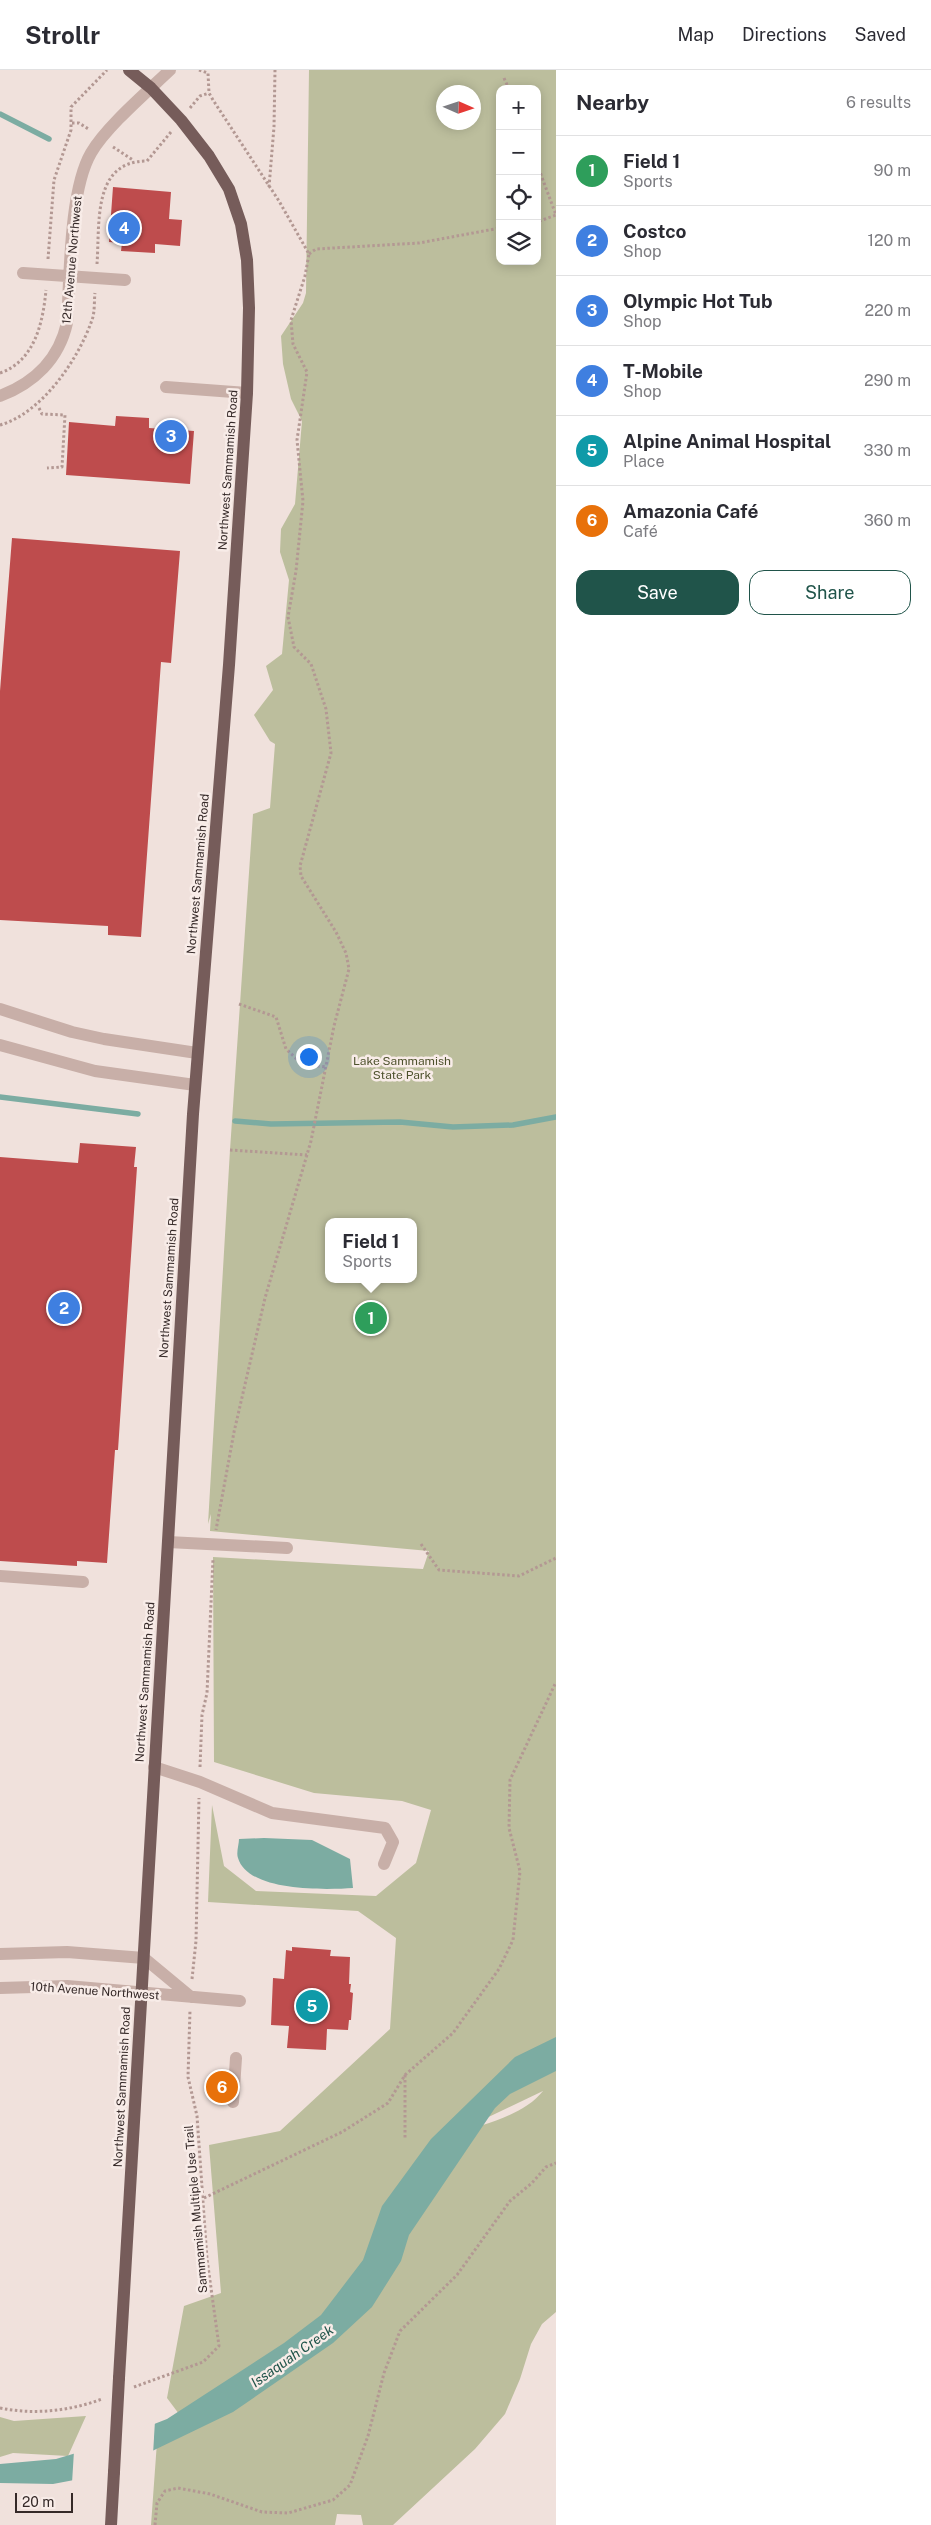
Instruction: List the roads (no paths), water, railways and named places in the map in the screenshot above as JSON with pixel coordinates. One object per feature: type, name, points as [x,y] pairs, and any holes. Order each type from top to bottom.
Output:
[{"type":"main road","name":"Northwest Sammamish Road","points":[[111,2520],[195,1085],[229,665],[247,393],[249,308],[247,260],[241,224],[229,189],[209,156],[181,120],[151,88],[130,70]]},
{"type":"street","points":[[151,88],[170,70]]},
{"type":"street","name":"12th Avenue Northwest","points":[[0,396],[30,380],[54,357],[66,328],[78,191],[91,154],[102,139],[151,88]]},
{"type":"street","points":[[23,273],[125,280]]},
{"type":"street","points":[[166,387],[247,393]]},
{"type":"street","points":[[0,1009],[72,1032],[104,1039],[197,1053]]},
{"type":"street","points":[[0,1045],[95,1071],[195,1085]]},
{"type":"street","points":[[168,1542],[287,1548]]},
{"type":"street","points":[[0,1576],[83,1582]]},
{"type":"street","points":[[154,1767],[200,1782],[272,1813],[385,1828],[393,1842],[384,1864]]},
{"type":"street","points":[[0,1954],[67,1952],[144,1958]]},
{"type":"street","name":"10th Avenue Northwest","points":[[144,1958],[191,1998]]},
{"type":"street","name":"10th Avenue Northwest","points":[[0,1988],[49,1986],[240,2001]]},
{"type":"street","points":[[233,2102],[236,2058]]},
{"type":"water","points":[[239,1839],[312,1840],[350,1859],[353,1888],[325,1889],[289,1886],[271,1883],[256,1877],[245,1869],[238,1858]]},
{"type":"water","name":"Issaquah Creek","points":[[556,2037],[556,2071],[510,2094],[495,2108],[409,2235],[401,2261],[372,2307],[333,2343],[233,2412],[117,2468],[90,2477],[53,2484],[0,2483],[0,2464],[56,2459],[93,2448],[167,2419],[284,2343],[321,2315],[363,2260],[382,2206],[431,2139],[515,2057]]},
{"type":"waterway","points":[[0,114],[49,139]]},
{"type":"waterway","points":[[0,1097],[138,1114]]},
{"type":"waterway","points":[[235,1121],[271,1124],[400,1122],[453,1127],[513,1125],[556,1117]]},
{"type":"place","name":"T-Mobile","points":[[124,228]]},
{"type":"place","name":"Olympic Hot Tub","points":[[171,436]]},
{"type":"place","name":"Costco","points":[[64,1308]]},
{"type":"place","name":"Field 1","points":[[371,1318]]},
{"type":"place","name":"Alpine Animal Hospital","points":[[312,2006]]},
{"type":"place","name":"Amazonia Café","points":[[222,2087]]},
{"type":"park label","name":"Lake Sammamish State Park","points":[[402,1068]]}]
